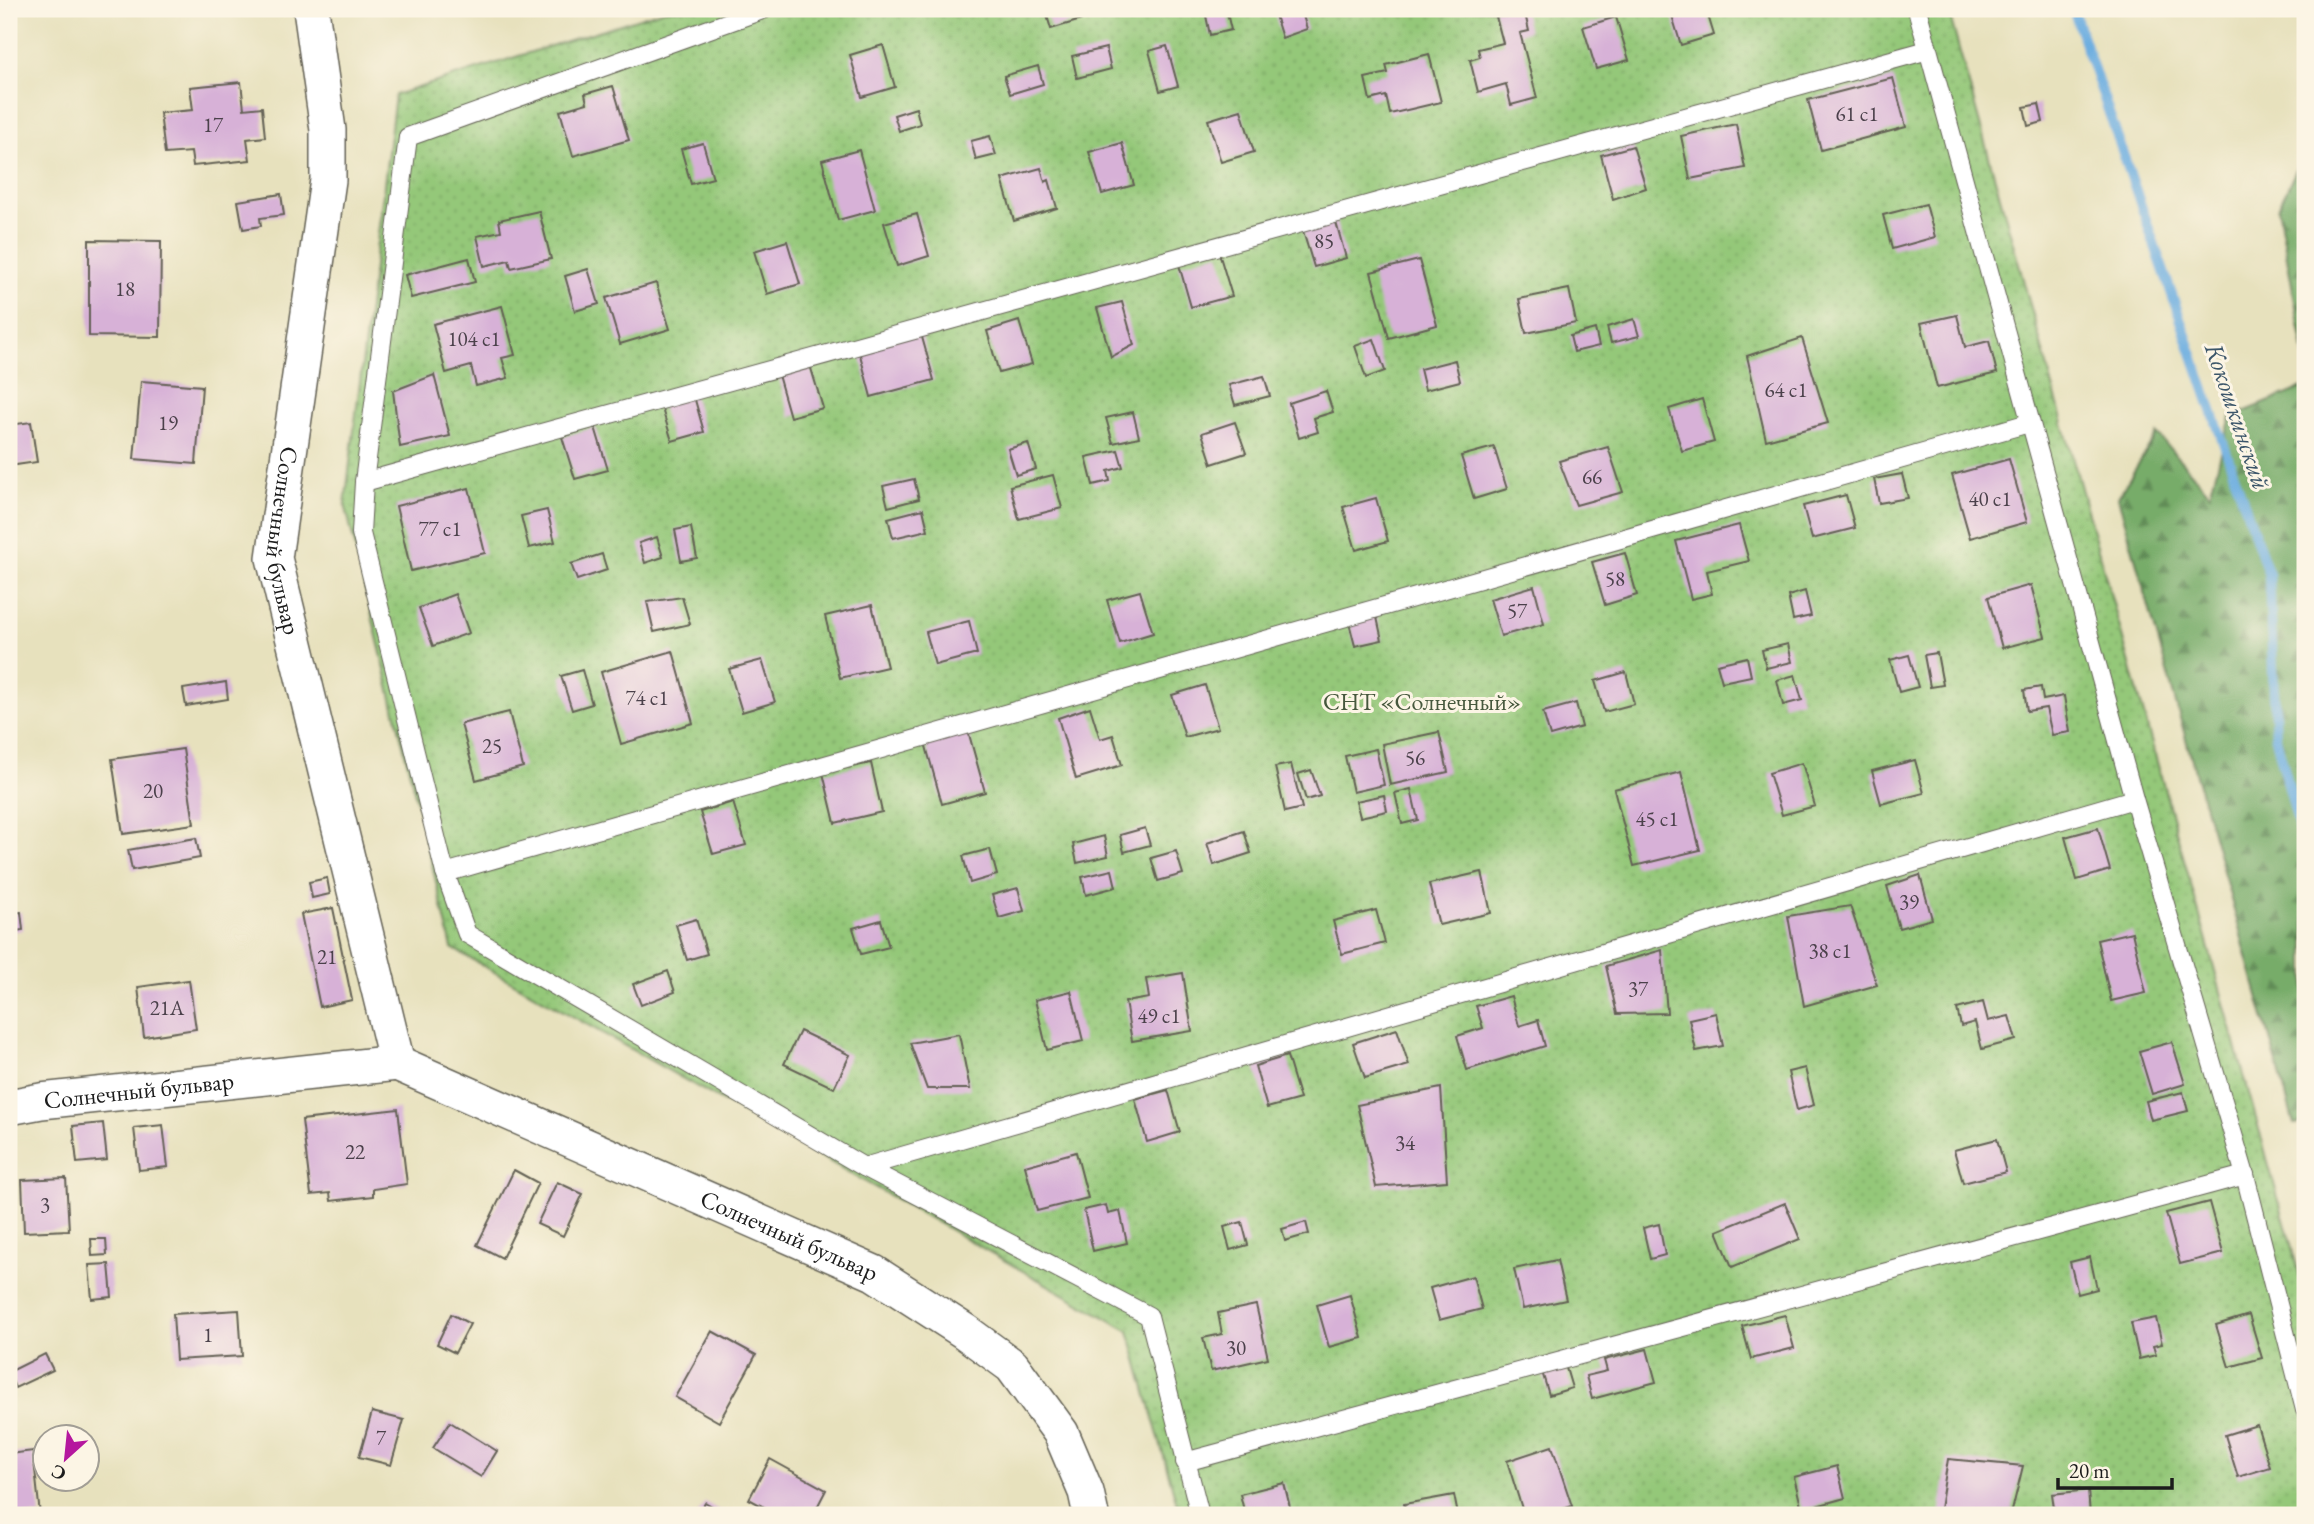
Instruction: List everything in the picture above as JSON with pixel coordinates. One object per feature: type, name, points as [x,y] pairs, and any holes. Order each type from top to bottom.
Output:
[{"type":"street","name":"Солнечный бульвар","points":[[311,9],[328,130],[328,180],[274,558],[397,1063]]},
{"type":"street","name":"Солнечный бульвар","points":[[9,1107],[41,1101],[397,1063],[874,1273],[964,1331],[1012,1366],[1061,1433],[1086,1492],[1091,1515]]},
{"type":"lane","points":[[765,9],[408,137],[364,482],[361,533],[445,873],[467,934],[864,1167],[1149,1316],[1200,1515]]},
{"type":"lane","points":[[1917,9],[2134,799],[2245,1175],[2305,1410]]},
{"type":"lane","points":[[364,482],[1928,50]]},
{"type":"lane","points":[[445,873],[2029,423]]},
{"type":"lane","points":[[864,1167],[2134,799]]},
{"type":"lane","points":[[1185,1462],[2245,1175]]},
{"type":"green space","name":"СНТ «Солнечный»","points":[[668,9],[1948,9],[2305,1295],[2305,1515],[1180,1515],[1129,1331],[452,948],[345,504],[395,95]]},
{"type":"green space","points":[[2305,151],[2305,357],[2278,208]]},
{"type":"green space","points":[[2305,387],[2305,1122],[2294,1124],[2118,497],[2157,434],[2210,494],[2231,417]]},
{"type":"building","points":[[1045,9],[1078,9],[1081,20],[1051,29]]},
{"type":"building","points":[[1105,9],[1119,9],[1120,13],[1107,17]]},
{"type":"building","points":[[1226,9],[1231,30],[1210,35],[1205,11]]},
{"type":"building","points":[[1273,9],[1301,9],[1307,29],[1282,38]]},
{"type":"building","points":[[1494,9],[1524,9],[1529,31],[1520,33],[1537,98],[1511,105],[1506,84],[1478,92],[1470,60],[1480,57],[1478,49],[1503,43]]},
{"type":"building","points":[[1670,9],[1706,9],[1714,35],[1681,45]]},
{"type":"building","points":[[1616,17],[1629,60],[1596,69],[1583,27]]},
{"type":"building","points":[[883,45],[895,87],[862,97],[850,55]]},
{"type":"building","points":[[1167,46],[1178,86],[1160,91],[1149,51]]},
{"type":"building","points":[[1106,48],[1111,69],[1077,78],[1072,56]]},
{"type":"building","points":[[1429,54],[1441,102],[1390,114],[1386,96],[1370,100],[1365,78],[1388,73],[1386,65]]},
{"type":"building","points":[[1038,66],[1043,84],[1010,94],[1004,76]]},
{"type":"building","points":[[1893,78],[1906,127],[1821,150],[1808,100]]},
{"type":"building","points":[[241,82],[244,109],[262,107],[265,137],[247,139],[250,160],[193,166],[191,152],[165,154],[160,113],[193,110],[190,87]]},
{"type":"building","points":[[613,86],[629,140],[573,156],[560,111],[587,103],[585,94]]},
{"type":"building","points":[[2039,104],[2043,122],[2028,126],[2024,107]]},
{"type":"building","points":[[916,108],[920,124],[899,131],[894,115]]},
{"type":"building","points":[[1241,110],[1254,152],[1221,162],[1208,120]]},
{"type":"building","points":[[1736,124],[1745,168],[1690,179],[1681,136]]},
{"type":"building","points":[[990,136],[996,155],[976,160],[971,141]]},
{"type":"building","points":[[703,143],[713,178],[691,184],[681,149]]},
{"type":"building","points":[[1122,143],[1134,185],[1102,194],[1089,152]]},
{"type":"building","points":[[1633,146],[1646,188],[1613,199],[1601,155]]},
{"type":"building","points":[[859,150],[875,210],[838,220],[822,160]]},
{"type":"building","points":[[1041,168],[1045,182],[1049,180],[1057,208],[1014,221],[1002,179]]},
{"type":"building","points":[[281,194],[284,215],[260,218],[261,226],[243,229],[238,201]]},
{"type":"building","points":[[1926,204],[1935,237],[1892,249],[1883,215]]},
{"type":"building","points":[[539,211],[551,259],[511,268],[509,260],[484,266],[477,236],[501,231],[499,220]]},
{"type":"building","points":[[917,214],[929,256],[897,266],[884,223]]},
{"type":"building","points":[[1334,215],[1346,258],[1314,267],[1301,225]]},
{"type":"building","points":[[89,240],[161,241],[160,337],[89,336]]},
{"type":"building","points":[[787,241],[800,284],[767,294],[754,251]]},
{"type":"building","points":[[1219,253],[1232,296],[1191,307],[1179,265]]},
{"type":"building","points":[[469,258],[475,282],[411,298],[405,275]]},
{"type":"building","points":[[1419,260],[1437,325],[1389,338],[1371,272]]},
{"type":"building","points":[[588,269],[599,304],[575,311],[565,276]]},
{"type":"building","points":[[656,283],[670,329],[620,344],[606,298]]},
{"type":"building","points":[[1569,289],[1576,323],[1526,333],[1519,299]]},
{"type":"building","points":[[1122,302],[1134,345],[1111,357],[1097,308]]},
{"type":"building","points":[[502,306],[515,355],[502,358],[508,378],[476,386],[471,366],[446,373],[433,324]]},
{"type":"building","points":[[1957,315],[1965,347],[1989,341],[1997,373],[1937,388],[1921,323]]},
{"type":"building","points":[[1634,319],[1639,336],[1611,343],[1607,327]]},
{"type":"building","points":[[1019,321],[1032,364],[999,373],[987,331]]},
{"type":"building","points":[[1595,329],[1599,346],[1574,352],[1570,336]]},
{"type":"building","points":[[920,330],[934,380],[871,397],[858,347]]},
{"type":"building","points":[[1802,338],[1828,423],[1766,440],[1747,356]]},
{"type":"building","points":[[1374,339],[1385,371],[1366,378],[1355,346]]},
{"type":"building","points":[[1455,360],[1460,381],[1425,390],[1420,369]]},
{"type":"building","points":[[810,365],[823,408],[790,417],[778,375]]},
{"type":"building","points":[[434,375],[450,436],[400,447],[393,391]]},
{"type":"building","points":[[1264,376],[1270,396],[1235,405],[1229,385]]},
{"type":"building","points":[[141,381],[202,386],[196,464],[134,459]]},
{"type":"building","points":[[692,389],[704,432],[672,441],[659,399]]},
{"type":"building","points":[[1326,391],[1333,412],[1314,418],[1318,432],[1299,438],[1289,403]]},
{"type":"building","points":[[1702,399],[1714,442],[1682,451],[1669,409]]},
{"type":"building","points":[[1133,412],[1139,437],[1113,443],[1106,418]]},
{"type":"building","points":[[31,422],[37,462],[9,466],[9,425]]},
{"type":"building","points":[[1235,422],[1246,453],[1212,464],[1202,433]]},
{"type":"building","points":[[595,427],[608,470],[575,479],[562,437]]},
{"type":"building","points":[[1028,443],[1036,469],[1016,475],[1008,449]]},
{"type":"building","points":[[1494,447],[1507,489],[1474,499],[1461,456]]},
{"type":"building","points":[[1608,447],[1623,492],[1576,505],[1559,461]]},
{"type":"building","points":[[1118,450],[1123,467],[1108,471],[1110,481],[1093,485],[1086,457]]},
{"type":"building","points":[[2009,459],[2027,522],[1970,538],[1952,475]]},
{"type":"building","points":[[1902,474],[1908,498],[1879,503],[1874,479]]},
{"type":"building","points":[[1053,475],[1062,508],[1019,519],[1010,486]]},
{"type":"building","points":[[914,479],[919,499],[888,507],[883,486]]},
{"type":"building","points":[[469,488],[485,553],[411,571],[396,506]]},
{"type":"building","points":[[1846,495],[1855,528],[1812,539],[1803,506]]},
{"type":"building","points":[[1376,498],[1388,541],[1356,550],[1343,507]]},
{"type":"building","points":[[923,509],[928,530],[893,538],[888,518]]},
{"type":"building","points":[[547,510],[555,542],[529,548],[521,516]]},
{"type":"building","points":[[1739,525],[1749,561],[1707,571],[1712,594],[1691,599],[1676,541]]},
{"type":"building","points":[[691,527],[697,558],[681,561],[675,530]]},
{"type":"building","points":[[657,537],[663,557],[645,563],[639,543]]},
{"type":"building","points":[[1625,553],[1637,595],[1605,605],[1592,562]]},
{"type":"building","points":[[602,554],[607,570],[577,580],[571,564]]},
{"type":"building","points":[[2031,585],[2045,637],[2002,648],[1988,597]]},
{"type":"building","points":[[1534,586],[1544,624],[1501,636],[1490,599]]},
{"type":"building","points":[[1140,591],[1153,633],[1120,643],[1107,600]]},
{"type":"building","points":[[1805,591],[1811,616],[1793,620],[1788,596]]},
{"type":"building","points":[[455,594],[469,633],[433,646],[419,608]]},
{"type":"building","points":[[682,597],[690,624],[654,632],[647,602]]},
{"type":"building","points":[[872,605],[887,667],[840,678],[825,616]]},
{"type":"building","points":[[1375,608],[1382,640],[1355,646],[1347,615]]},
{"type":"building","points":[[969,621],[977,654],[935,665],[926,632]]},
{"type":"building","points":[[1788,644],[1792,662],[1766,668],[1762,650]]},
{"type":"building","points":[[673,651],[693,723],[621,744],[601,672]]},
{"type":"building","points":[[1937,653],[1943,685],[1930,687],[1924,655]]},
{"type":"building","points":[[1909,655],[1918,687],[1899,692],[1890,660]]},
{"type":"building","points":[[1747,657],[1751,676],[1722,682],[1717,664]]},
{"type":"building","points":[[762,660],[775,702],[742,712],[729,669]]},
{"type":"building","points":[[582,670],[592,704],[572,710],[561,676]]},
{"type":"building","points":[[1626,672],[1634,704],[1604,712],[1595,681]]},
{"type":"building","points":[[1795,675],[1802,700],[1783,705],[1777,680]]},
{"type":"building","points":[[226,682],[228,699],[186,706],[183,689]]},
{"type":"building","points":[[1205,685],[1218,728],[1185,737],[1172,695]]},
{"type":"building","points":[[2041,687],[2043,700],[2064,696],[2070,732],[2052,735],[2046,708],[2027,711],[2024,690]]},
{"type":"building","points":[[1576,703],[1582,727],[1550,736],[1543,712]]},
{"type":"building","points":[[1090,707],[1100,739],[1113,735],[1122,765],[1076,779],[1058,718]]},
{"type":"building","points":[[509,712],[523,767],[476,780],[461,724]]},
{"type":"building","points":[[967,727],[985,792],[942,804],[924,739]]},
{"type":"building","points":[[1439,732],[1448,772],[1390,785],[1382,744]]},
{"type":"building","points":[[183,749],[194,824],[123,834],[112,759]]},
{"type":"building","points":[[1376,749],[1384,785],[1353,792],[1345,756]]},
{"type":"building","points":[[1915,760],[1924,793],[1881,804],[1872,771]]},
{"type":"building","points":[[871,763],[882,812],[835,823],[823,773]]},
{"type":"building","points":[[1802,763],[1815,806],[1782,815],[1769,773]]},
{"type":"building","points":[[1291,764],[1302,808],[1285,812],[1275,767]]},
{"type":"building","points":[[1311,770],[1320,796],[1306,800],[1298,774]]},
{"type":"building","points":[[1681,772],[1700,850],[1634,866],[1614,789]]},
{"type":"building","points":[[1411,789],[1418,820],[1402,824],[1395,793]]},
{"type":"building","points":[[1384,795],[1387,811],[1360,817],[1356,801]]},
{"type":"building","points":[[733,802],[746,845],[713,854],[700,812]]},
{"type":"building","points":[[1145,828],[1150,845],[1124,852],[1120,835]]},
{"type":"building","points":[[2098,828],[2110,870],[2077,880],[2065,837]]},
{"type":"building","points":[[1244,831],[1251,853],[1214,865],[1207,843]]},
{"type":"building","points":[[1104,836],[1108,856],[1077,863],[1073,844]]},
{"type":"building","points":[[196,838],[200,858],[132,870],[128,850]]},
{"type":"building","points":[[990,849],[997,875],[970,883],[963,856]]},
{"type":"building","points":[[1176,851],[1183,874],[1158,881],[1151,858]]},
{"type":"building","points":[[1112,870],[1116,887],[1086,895],[1082,877]]},
{"type":"building","points":[[1482,872],[1491,913],[1439,925],[1429,884]]},
{"type":"building","points":[[1920,875],[1932,919],[1899,928],[1887,886]]},
{"type":"building","points":[[327,878],[330,894],[312,898],[309,882]]},
{"type":"building","points":[[1018,888],[1024,911],[999,918],[992,895]]},
{"type":"building","points":[[1850,906],[1877,985],[1804,1006],[1788,916]]},
{"type":"building","points":[[333,908],[352,1000],[320,1007],[301,914]]},
{"type":"building","points":[[1376,910],[1385,943],[1342,954],[1333,921]]},
{"type":"building","points":[[21,912],[23,930],[9,932],[9,913]]},
{"type":"building","points":[[696,919],[707,954],[687,960],[676,925]]},
{"type":"building","points":[[881,920],[889,947],[861,954],[853,928]]},
{"type":"building","points":[[2132,932],[2146,993],[2111,1001],[2097,940]]},
{"type":"building","points":[[1662,950],[1667,1013],[1617,1014],[1606,966]]},
{"type":"building","points":[[668,971],[675,992],[641,1005],[633,984]]},
{"type":"building","points":[[1183,973],[1192,1031],[1132,1041],[1125,1002],[1149,998],[1146,979]]},
{"type":"building","points":[[189,980],[196,1029],[144,1037],[138,987]]},
{"type":"building","points":[[1071,991],[1083,1041],[1047,1050],[1035,1000]]},
{"type":"building","points":[[1511,996],[1519,1026],[1538,1020],[1545,1046],[1467,1070],[1457,1036],[1483,1028],[1476,1006]]},
{"type":"building","points":[[1983,1002],[1988,1021],[2009,1016],[2016,1040],[1982,1049],[1975,1022],[1961,1026],[1957,1009]]},
{"type":"building","points":[[1716,1013],[1723,1046],[1696,1051],[1689,1019]]},
{"type":"building","points":[[1397,1029],[1409,1065],[1365,1078],[1353,1043]]},
{"type":"building","points":[[800,1031],[850,1055],[834,1088],[784,1064]]},
{"type":"building","points":[[959,1034],[970,1089],[927,1089],[910,1043]]},
{"type":"building","points":[[2172,1042],[2185,1084],[2152,1094],[2139,1051]]},
{"type":"building","points":[[1287,1056],[1300,1099],[1267,1108],[1255,1066]]},
{"type":"building","points":[[1805,1068],[1814,1105],[1797,1110],[1788,1072]]},
{"type":"building","points":[[1441,1088],[1447,1181],[1376,1187],[1357,1105]]},
{"type":"building","points":[[1168,1090],[1180,1132],[1147,1142],[1135,1099]]},
{"type":"building","points":[[2183,1092],[2188,1111],[2151,1120],[2146,1101]]},
{"type":"building","points":[[398,1109],[407,1184],[373,1189],[373,1196],[331,1201],[330,1193],[311,1195],[302,1120]]},
{"type":"building","points":[[103,1123],[107,1160],[77,1163],[73,1126]]},
{"type":"building","points":[[163,1125],[168,1167],[139,1170],[134,1128]]},
{"type":"building","points":[[1997,1139],[2006,1172],[1963,1183],[1954,1150]]},
{"type":"building","points":[[1076,1152],[1088,1198],[1037,1211],[1025,1166]]},
{"type":"building","points":[[514,1170],[538,1183],[502,1258],[477,1245]]},
{"type":"building","points":[[66,1178],[69,1230],[24,1232],[22,1180]]},
{"type":"building","points":[[557,1182],[583,1194],[563,1236],[537,1224]]},
{"type":"building","points":[[2209,1202],[2223,1253],[2180,1264],[2166,1213]]},
{"type":"building","points":[[1785,1203],[1800,1239],[1732,1267],[1717,1231]]},
{"type":"building","points":[[1106,1205],[1108,1214],[1120,1211],[1127,1243],[1093,1251],[1084,1210]]},
{"type":"building","points":[[1242,1222],[1248,1245],[1230,1250],[1224,1227]]},
{"type":"building","points":[[1306,1222],[1309,1234],[1285,1241],[1282,1229]]},
{"type":"building","points":[[1659,1224],[1665,1255],[1650,1259],[1643,1228]]},
{"type":"building","points":[[91,1239],[106,1239],[107,1255],[92,1256]]},
{"type":"building","points":[[2090,1257],[2097,1289],[2078,1294],[2070,1262]]},
{"type":"building","points":[[1557,1260],[1566,1300],[1523,1309],[1514,1269]]},
{"type":"building","points":[[109,1264],[112,1297],[92,1299],[89,1265]]},
{"type":"building","points":[[1473,1276],[1482,1309],[1439,1320],[1430,1288]]},
{"type":"building","points":[[1350,1295],[1362,1338],[1329,1347],[1317,1305]]},
{"type":"building","points":[[1256,1305],[1268,1358],[1211,1371],[1203,1338],[1222,1334],[1218,1313]]},
{"type":"building","points":[[239,1310],[242,1356],[176,1360],[173,1314]]},
{"type":"building","points":[[451,1314],[470,1324],[455,1353],[437,1344]]},
{"type":"building","points":[[1785,1315],[1794,1348],[1751,1359],[1742,1326]]},
{"type":"building","points":[[2249,1315],[2262,1358],[2229,1367],[2216,1325]]},
{"type":"building","points":[[2156,1318],[2162,1344],[2153,1346],[2156,1355],[2139,1359],[2131,1323]]},
{"type":"building","points":[[712,1331],[756,1355],[719,1422],[675,1397]]},
{"type":"building","points":[[1647,1349],[1656,1382],[1592,1399],[1586,1376],[1607,1371],[1604,1360]]},
{"type":"building","points":[[45,1354],[53,1370],[15,1388],[9,1372]]},
{"type":"building","points":[[1563,1358],[1572,1388],[1549,1395],[1540,1365]]},
{"type":"building","points":[[372,1412],[404,1420],[391,1465],[359,1457]]},
{"type":"building","points":[[450,1422],[497,1451],[481,1477],[433,1448]]},
{"type":"building","points":[[2257,1425],[2270,1467],[2238,1477],[2225,1435]]},
{"type":"building","points":[[1552,1446],[1572,1506],[1545,1515],[1524,1515],[1507,1461]]},
{"type":"building","points":[[32,1451],[32,1492],[37,1492],[40,1515],[9,1515],[9,1454]]},
{"type":"building","points":[[770,1459],[826,1490],[813,1515],[779,1515],[749,1499]]},
{"type":"building","points":[[1948,1459],[2023,1466],[2011,1515],[1939,1515]]},
{"type":"building","points":[[1837,1466],[1845,1498],[1802,1510],[1794,1477]]},
{"type":"building","points":[[1284,1483],[1292,1515],[1245,1515],[1240,1494]]},
{"type":"building","points":[[2088,1490],[2090,1515],[2055,1515],[2052,1494]]},
{"type":"building","points":[[1454,1495],[1458,1515],[1407,1515],[1404,1504]]},
{"type":"building","points":[[705,1502],[727,1515],[697,1515]]},
{"type":"waterway","name":"Кокошкинский","points":[[2073,9],[2269,575],[2276,738],[2305,849]]}]
